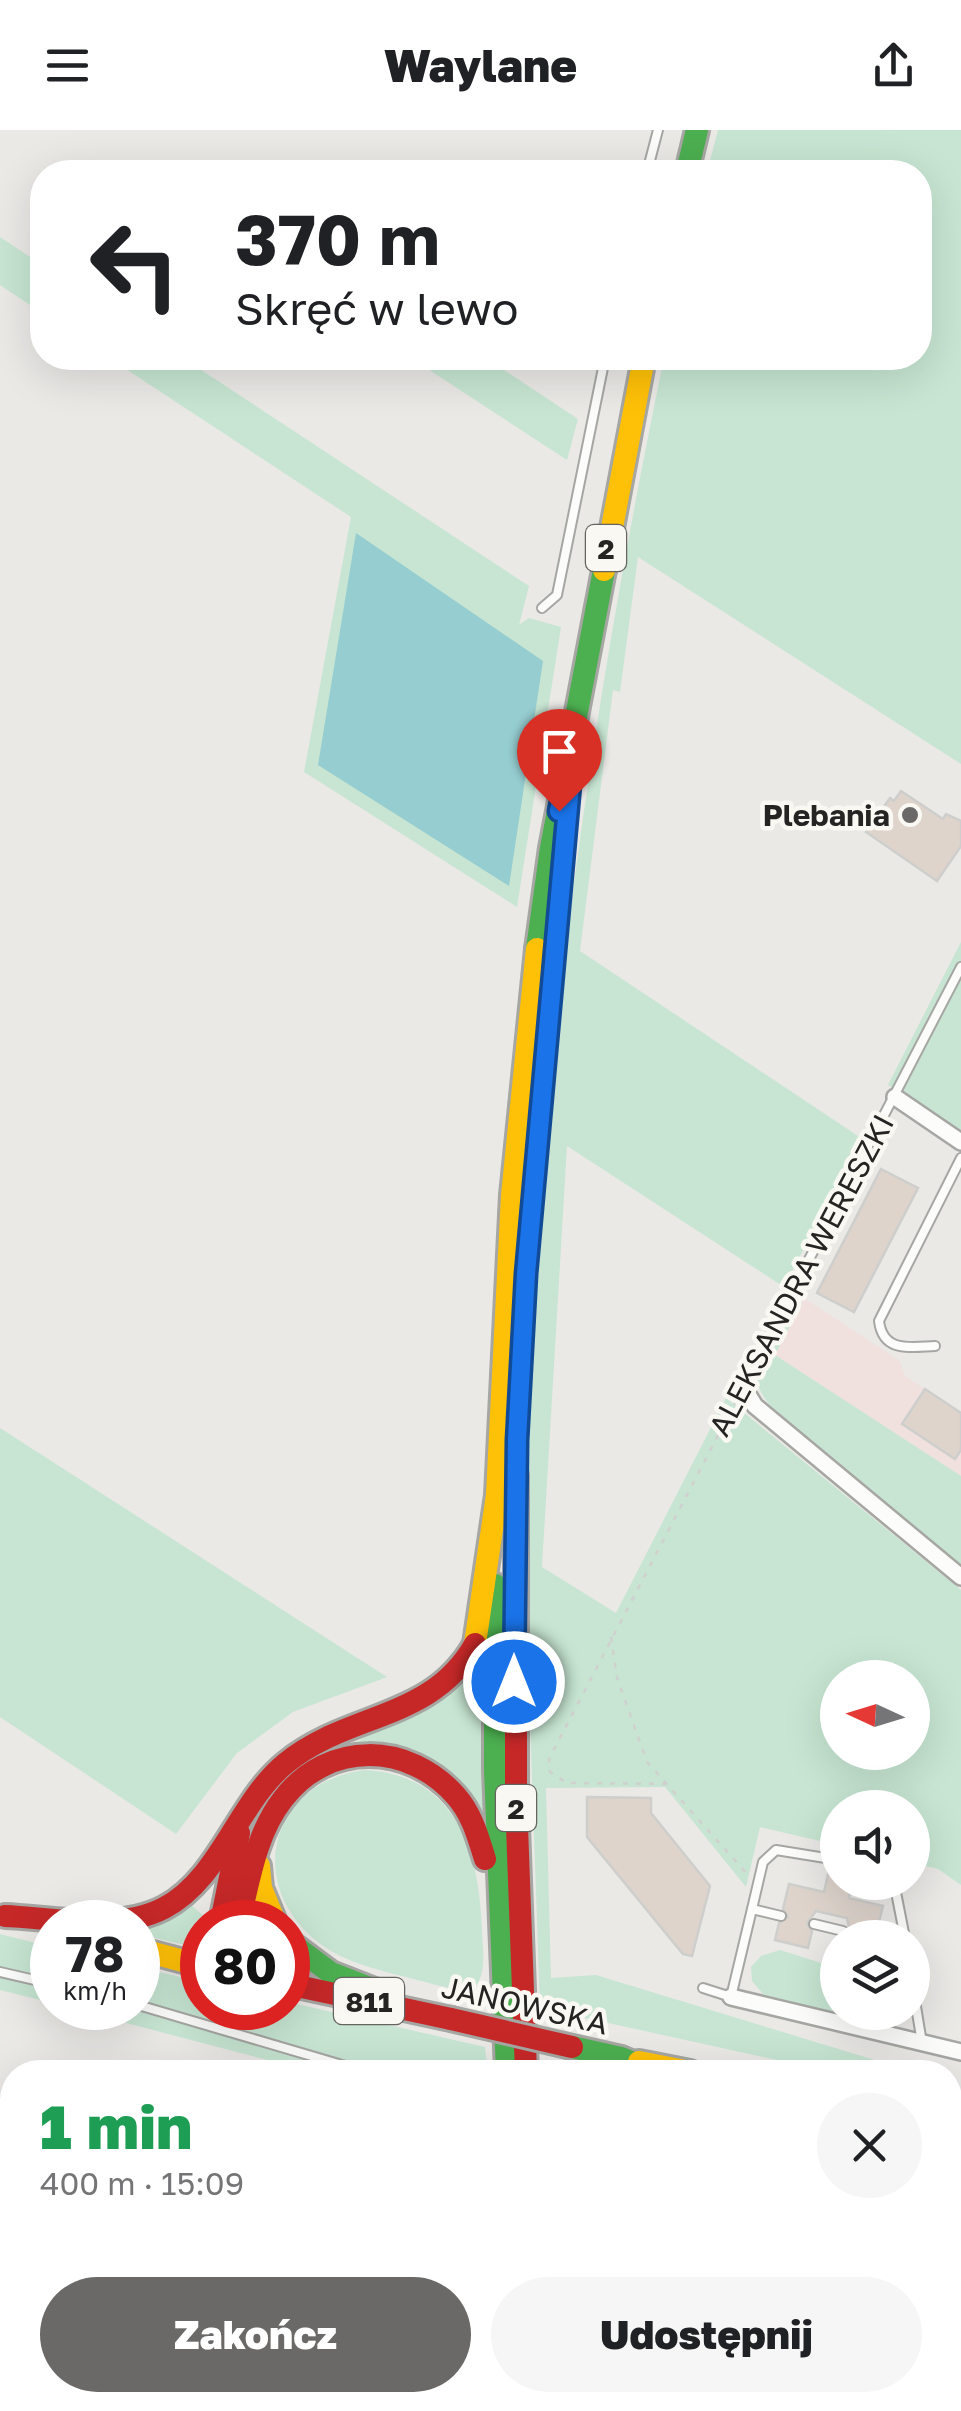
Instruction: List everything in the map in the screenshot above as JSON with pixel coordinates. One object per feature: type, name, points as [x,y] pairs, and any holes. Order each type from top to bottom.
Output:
[{"type":"main road","points":[[689,160],[697,130]]},
{"type":"main road","name":"2","points":[[497,1495],[512,1195],[530,1012],[552,848],[642,370]]},
{"type":"main road","name":"2","points":[[526,2060],[515,1741],[517,1449],[532,1188],[574,740]]},
{"type":"main road","points":[[3,1915],[118,1921],[154,1912],[192,1886],[268,1780],[305,1750],[416,1704],[457,1673],[480,1628],[497,1495]]},
{"type":"main road","points":[[497,1495],[494,1681],[506,2060]]},
{"type":"main road","points":[[246,1900],[258,1851],[276,1810],[293,1787],[318,1768],[367,1754],[393,1756],[420,1765],[450,1785],[478,1825],[500,1953]]},
{"type":"main road","points":[[226,1900],[242,1820]]},
{"type":"main road","points":[[258,1851],[261,1888],[266,1900]]},
{"type":"main road","points":[[3,1915],[30,1922]]},
{"type":"main road","points":[[310,1957],[331,1973],[451,2019]]},
{"type":"main road","name":"JANOWSKA","points":[[310,1989],[631,2060]]},
{"type":"main road","points":[[621,2058],[626,2060]]},
{"type":"street","points":[[895,1097],[961,1142]]},
{"type":"street","points":[[747,1394],[755,1406],[961,1578]]},
{"type":"street","points":[[730,1997],[961,2052]]},
{"type":"lane","points":[[650,160],[658,130]]},
{"type":"lane","points":[[542,608],[557,595],[603,370]]},
{"type":"lane","name":"ALEKSANDRA WERESZKI","points":[[747,1394],[752,1370],[961,967]]},
{"type":"lane","points":[[935,1346],[893,1345],[884,1338],[879,1322],[961,1158]]},
{"type":"lane","points":[[703,1988],[730,1997],[763,1862],[776,1850],[820,1857]]},
{"type":"lane","points":[[752,1910],[781,1916]]},
{"type":"lane","points":[[814,1924],[820,1925]]},
{"type":"lane","points":[[0,1972],[30,1979]]},
{"type":"lane","points":[[160,2011],[325,2060]]},
{"type":"lane","points":[[920,2030],[922,2043]]},
{"type":"path","name":"ALEKSANDRA WERESZKI","points":[[667,1784],[567,1783],[550,1772],[549,1760],[738,1396],[747,1394]]},
{"type":"path","points":[[611,1636],[617,1678],[647,1762],[758,1886]]},
{"type":"shaded area","points":[[804,1298],[900,1361],[905,1376],[961,1413],[961,1476],[775,1355]]},
{"type":"green space","points":[[718,130],[961,130],[961,764],[638,557],[620,692],[613,690],[580,951],[861,1138],[784,1287],[567,1146],[542,1567],[616,1613],[726,1398],[961,1590],[961,1885],[930,1867],[930,1790],[820,1790],[820,1841],[760,1827],[746,1887],[665,1787],[546,1788],[551,1978],[596,1975],[875,2060],[776,2060],[540,2008],[527,1533],[530,1344],[545,1137],[570,913],[621,579],[662,370],[932,370],[932,160],[710,160]]},
{"type":"green space","points":[[0,237],[30,257],[30,305],[0,285]]},
{"type":"green space","points":[[127,370],[201,370],[529,586],[519,625],[529,618],[561,627],[517,907],[304,772],[351,517]]},
{"type":"green space","points":[[429,370],[504,370],[578,419],[567,460]]},
{"type":"green space","points":[[961,942],[961,1132],[888,1085]]},
{"type":"green space","points":[[792,1306],[800,1306],[775,1355],[961,1476],[961,1570],[814,1450],[766,1400],[758,1374],[770,1343]]},
{"type":"green space","points":[[0,1428],[387,1677],[293,1712],[237,1753],[176,1834],[0,1717]]},
{"type":"green space","points":[[486,1642],[489,1823],[455,1780],[428,1764],[377,1745],[251,1825]]},
{"type":"green space","points":[[365,1770],[396,1775],[421,1786],[441,1802],[456,1822],[468,1845],[480,1899],[483,1960],[474,1988],[440,1986],[346,1959],[310,1935],[310,1900],[285,1900],[275,1862],[279,1836],[290,1812],[308,1793],[334,1778]]},
{"type":"green space","points":[[180,1907],[180,1944],[160,1939],[160,1917]]},
{"type":"green space","points":[[0,1934],[30,1942],[30,1998],[0,1990]]},
{"type":"green space","points":[[780,1950],[820,1963],[820,2008],[764,1995],[752,1981],[751,1967],[761,1956]]},
{"type":"green space","points":[[160,1972],[180,1977],[180,2030],[310,2030],[310,2007],[485,2047],[487,2060],[267,2060],[153,2030],[160,2030]]},
{"type":"water","points":[[356,533],[543,661],[509,886],[318,765]]},
{"type":"building","points":[[901,791],[943,819],[946,814],[961,821],[961,846],[937,881],[866,832],[890,798],[894,801]]},
{"type":"building","points":[[881,1169],[918,1188],[854,1312],[817,1293]]},
{"type":"building","points":[[925,1389],[961,1413],[961,1450],[955,1459],[902,1424]]},
{"type":"building","points":[[587,1797],[651,1798],[651,1813],[710,1886],[692,1956],[683,1954],[587,1837]]},
{"type":"building","points":[[789,1884],[820,1891],[820,1900],[858,1900],[883,1906],[880,1920],[847,1920],[816,1911],[807,1923],[812,1931],[808,1948],[775,1940],[779,1923],[788,1917],[783,1909]]},
{"type":"traffic: fast","points":[[690,160],[697,130]]},
{"type":"traffic: fast","points":[[537,949],[551,848],[604,570]]},
{"type":"traffic: fast","points":[[495,1585],[495,1770],[507,2060]]},
{"type":"traffic: fast","points":[[310,1957],[331,1973],[390,1996]]},
{"type":"traffic: fast","points":[[572,2047],[626,2060]]},
{"type":"traffic: slow","points":[[604,570],[642,370]]},
{"type":"traffic: slow","points":[[475,1644],[497,1495],[512,1195],[537,949]]},
{"type":"traffic: slow","points":[[259,1866],[266,1900]]},
{"type":"traffic: slow","points":[[160,1955],[180,1960]]},
{"type":"traffic: jam","points":[[516,1476],[516,1799],[526,2060]]},
{"type":"traffic: jam","points":[[5,1916],[106,1922],[164,1908],[200,1879],[269,1779],[286,1763],[310,1746],[413,1702],[436,1688],[457,1669],[475,1644]]},
{"type":"traffic: jam","points":[[244,1900],[266,1827],[283,1799],[322,1766],[345,1758],[392,1758],[437,1778],[466,1810],[485,1859]]},
{"type":"traffic: jam","points":[[225,1900],[239,1833]]},
{"type":"traffic: jam","points":[[310,1989],[451,2019]]},
{"type":"traffic: jam","points":[[451,2019],[572,2047]]},
{"type":"place","name":"Plebania","points":[[910,815]]},
{"type":"route","points":[[514,1682],[517,1440],[526,1274],[574,740],[559,811]]}]
